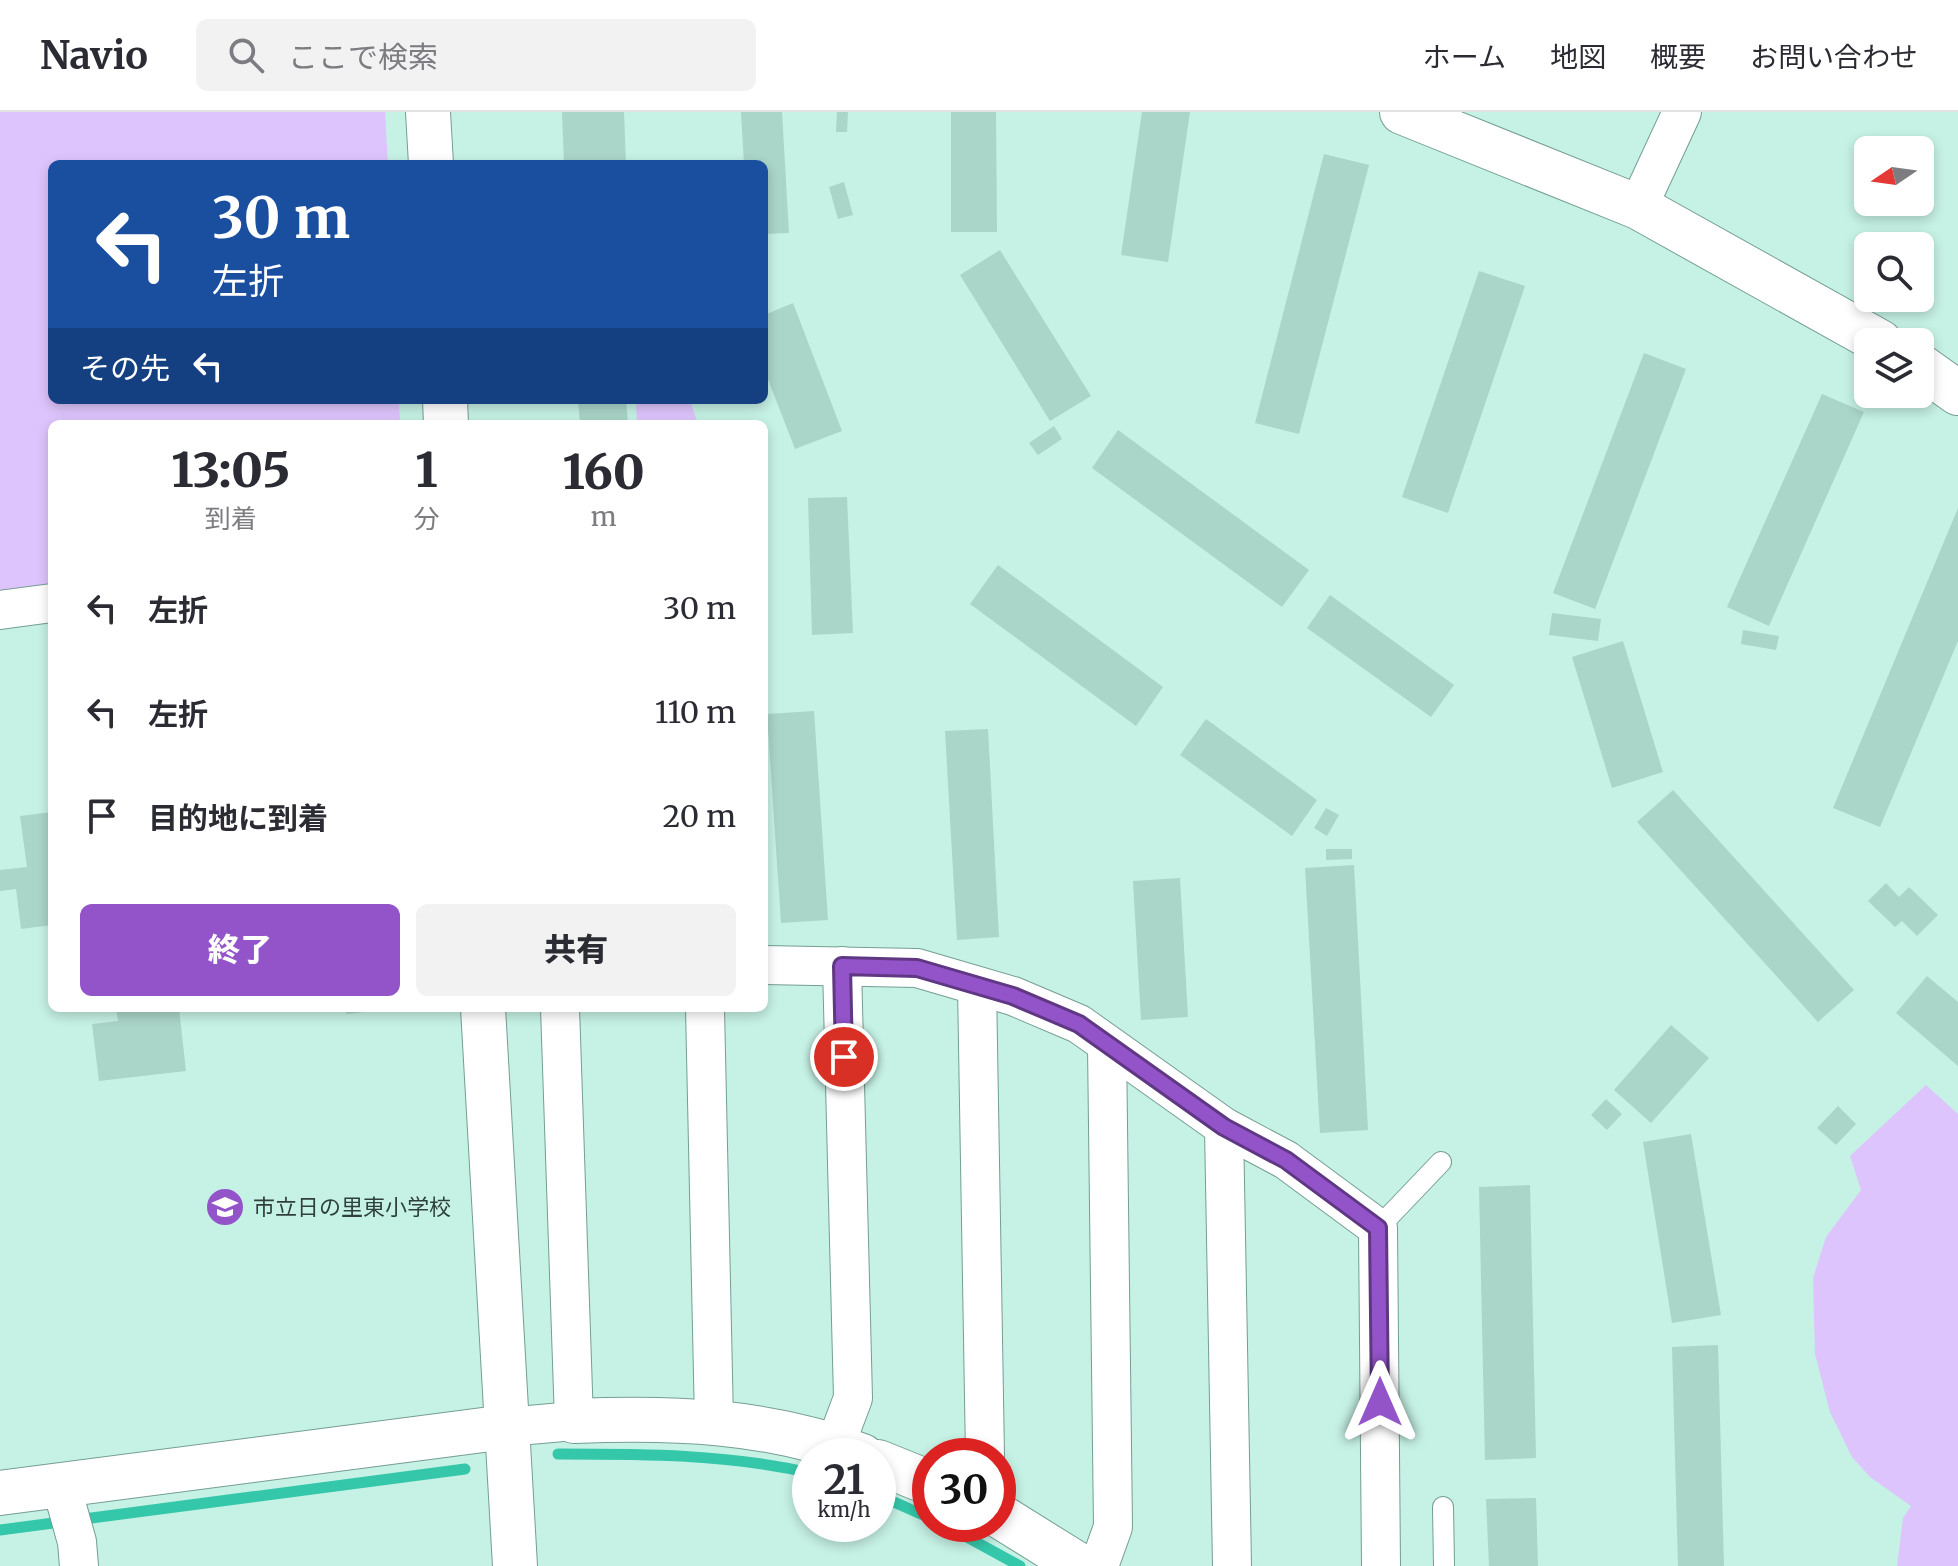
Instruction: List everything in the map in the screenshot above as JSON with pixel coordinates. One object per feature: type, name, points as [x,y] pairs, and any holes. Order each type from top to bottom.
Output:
[{"type":"street","points":[[428,112],[431,160]]},
{"type":"street","points":[[1402,112],[1638,207],[1855,328]]},
{"type":"street","points":[[1638,207],[1682,112]]},
{"type":"street","points":[[1934,376],[1958,393]]},
{"type":"street","points":[[0,610],[48,604]]},
{"type":"street","points":[[768,965],[917,968],[1013,996],[1079,1024],[1224,1127],[1286,1160],[1378,1228],[1381,1566]]},
{"type":"street","points":[[842,966],[853,1398],[849,1438]]},
{"type":"street","points":[[977,986],[985,1438]]},
{"type":"street","points":[[483,1012],[515,1566]]},
{"type":"street","points":[[560,1012],[574,1421]]},
{"type":"street","points":[[705,1012],[714,1421]]},
{"type":"street","points":[[1099,1566],[1113,1527],[1107,1045]]},
{"type":"street","points":[[1224,1127],[1232,1566]]},
{"type":"street","points":[[0,1493],[506,1427],[574,1421],[633,1418],[714,1421],[792,1438]]},
{"type":"street","points":[[61,1485],[77,1542],[79,1566]]},
{"type":"street","points":[[1016,1526],[1080,1566]]},
{"type":"lane","points":[[1378,1228],[1441,1162]]},
{"type":"lane","points":[[1443,1507],[1444,1566]]},
{"type":"shaded area","points":[[0,112],[385,112],[388,160],[48,160],[48,404],[399,404],[400,420],[48,420],[48,588],[0,594]]},
{"type":"shaded area","points":[[636,404],[691,404],[697,420],[637,420]]},
{"type":"shaded area","points":[[1926,1085],[1958,1114],[1958,1566],[1897,1566],[1903,1518],[1911,1506],[1870,1477],[1852,1457],[1830,1412],[1815,1354],[1813,1278],[1826,1237],[1861,1190],[1850,1156]]},
{"type":"building","points":[[562,112],[624,112],[626,160],[564,160]]},
{"type":"building","points":[[741,112],[782,112],[789,233],[768,234],[768,160],[744,160]]},
{"type":"building","points":[[837,112],[848,112],[847,132],[836,132]]},
{"type":"building","points":[[951,112],[996,112],[997,232],[951,232]]},
{"type":"building","points":[[1142,112],[1190,112],[1168,262],[1121,255]]},
{"type":"building","points":[[1324,154],[1369,165],[1299,434],[1255,423]]},
{"type":"building","points":[[844,182],[853,215],[838,219],[829,187]]},
{"type":"building","points":[[1000,250],[1091,396],[1050,421],[960,275]]},
{"type":"building","points":[[1479,271],[1525,286],[1448,513],[1402,497]]},
{"type":"building","points":[[793,303],[842,431],[795,449],[768,379],[768,313]]},
{"type":"building","points":[[1644,353],[1686,369],[1595,609],[1553,593]]},
{"type":"building","points":[[1822,394],[1864,412],[1769,626],[1727,607]]},
{"type":"building","points":[[578,404],[626,404],[628,420],[580,420]]},
{"type":"building","points":[[1054,426],[1062,439],[1038,455],[1029,443]]},
{"type":"building","points":[[1118,430],[1309,570],[1282,607],[1092,468]]},
{"type":"building","points":[[847,497],[853,633],[812,635],[808,498]]},
{"type":"building","points":[[1958,508],[1958,641],[1880,827],[1833,808]]},
{"type":"building","points":[[998,565],[1163,687],[1136,726],[970,604]]},
{"type":"building","points":[[1330,595],[1454,685],[1431,717],[1307,628]]},
{"type":"building","points":[[1552,613],[1601,619],[1598,641],[1549,635]]},
{"type":"building","points":[[1743,630],[1779,636],[1776,650],[1741,644]]},
{"type":"building","points":[[1623,641],[1663,772],[1612,788],[1572,657]]},
{"type":"building","points":[[814,711],[828,920],[781,923],[768,714]]},
{"type":"building","points":[[1206,719],[1317,800],[1292,836],[1180,755]]},
{"type":"building","points":[[988,729],[999,937],[957,940],[945,731]]},
{"type":"building","points":[[1673,790],[1854,990],[1818,1022],[1637,822]]},
{"type":"building","points":[[1326,808],[1339,815],[1327,836],[1314,828]]},
{"type":"building","points":[[48,812],[48,926],[21,929],[16,889],[0,891],[0,870],[27,867],[20,816]]},
{"type":"building","points":[[1326,849],[1352,849],[1352,859],[1326,860]]},
{"type":"building","points":[[1354,865],[1368,1130],[1320,1133],[1305,868]]},
{"type":"building","points":[[1180,878],[1188,1017],[1141,1020],[1133,881]]},
{"type":"building","points":[[1886,883],[1899,897],[1909,887],[1938,915],[1917,936],[1902,921],[1895,927],[1868,901]]},
{"type":"building","points":[[1927,976],[1958,1002],[1958,1066],[1896,1013]]},
{"type":"building","points":[[117,1012],[179,1012],[186,1071],[99,1081],[92,1024],[118,1021]]},
{"type":"building","points":[[1671,1025],[1709,1058],[1651,1123],[1614,1090]]},
{"type":"building","points":[[1606,1099],[1622,1114],[1607,1130],[1591,1115]]},
{"type":"building","points":[[1838,1106],[1856,1124],[1836,1145],[1817,1128]]},
{"type":"building","points":[[1691,1134],[1721,1315],[1672,1323],[1643,1142]]},
{"type":"building","points":[[1530,1185],[1536,1458],[1485,1460],[1479,1187]]},
{"type":"building","points":[[1718,1345],[1724,1566],[1678,1566],[1672,1347]]},
{"type":"building","points":[[1536,1498],[1538,1566],[1489,1566],[1486,1499]]},
{"type":"waterway","points":[[558,1454],[717,1459],[792,1470]]},
{"type":"waterway","points":[[0,1530],[465,1469]]},
{"type":"waterway","points":[[896,1503],[912,1510]]},
{"type":"waterway","points":[[976,1542],[1020,1566]]},
{"type":"place","name":"市立日の里東小学校","points":[[225,1207]]},
{"type":"route","points":[[844,1057],[842,966],[917,968],[1013,996],[1079,1024],[1224,1127],[1286,1160],[1378,1228],[1380,1402]]}]
